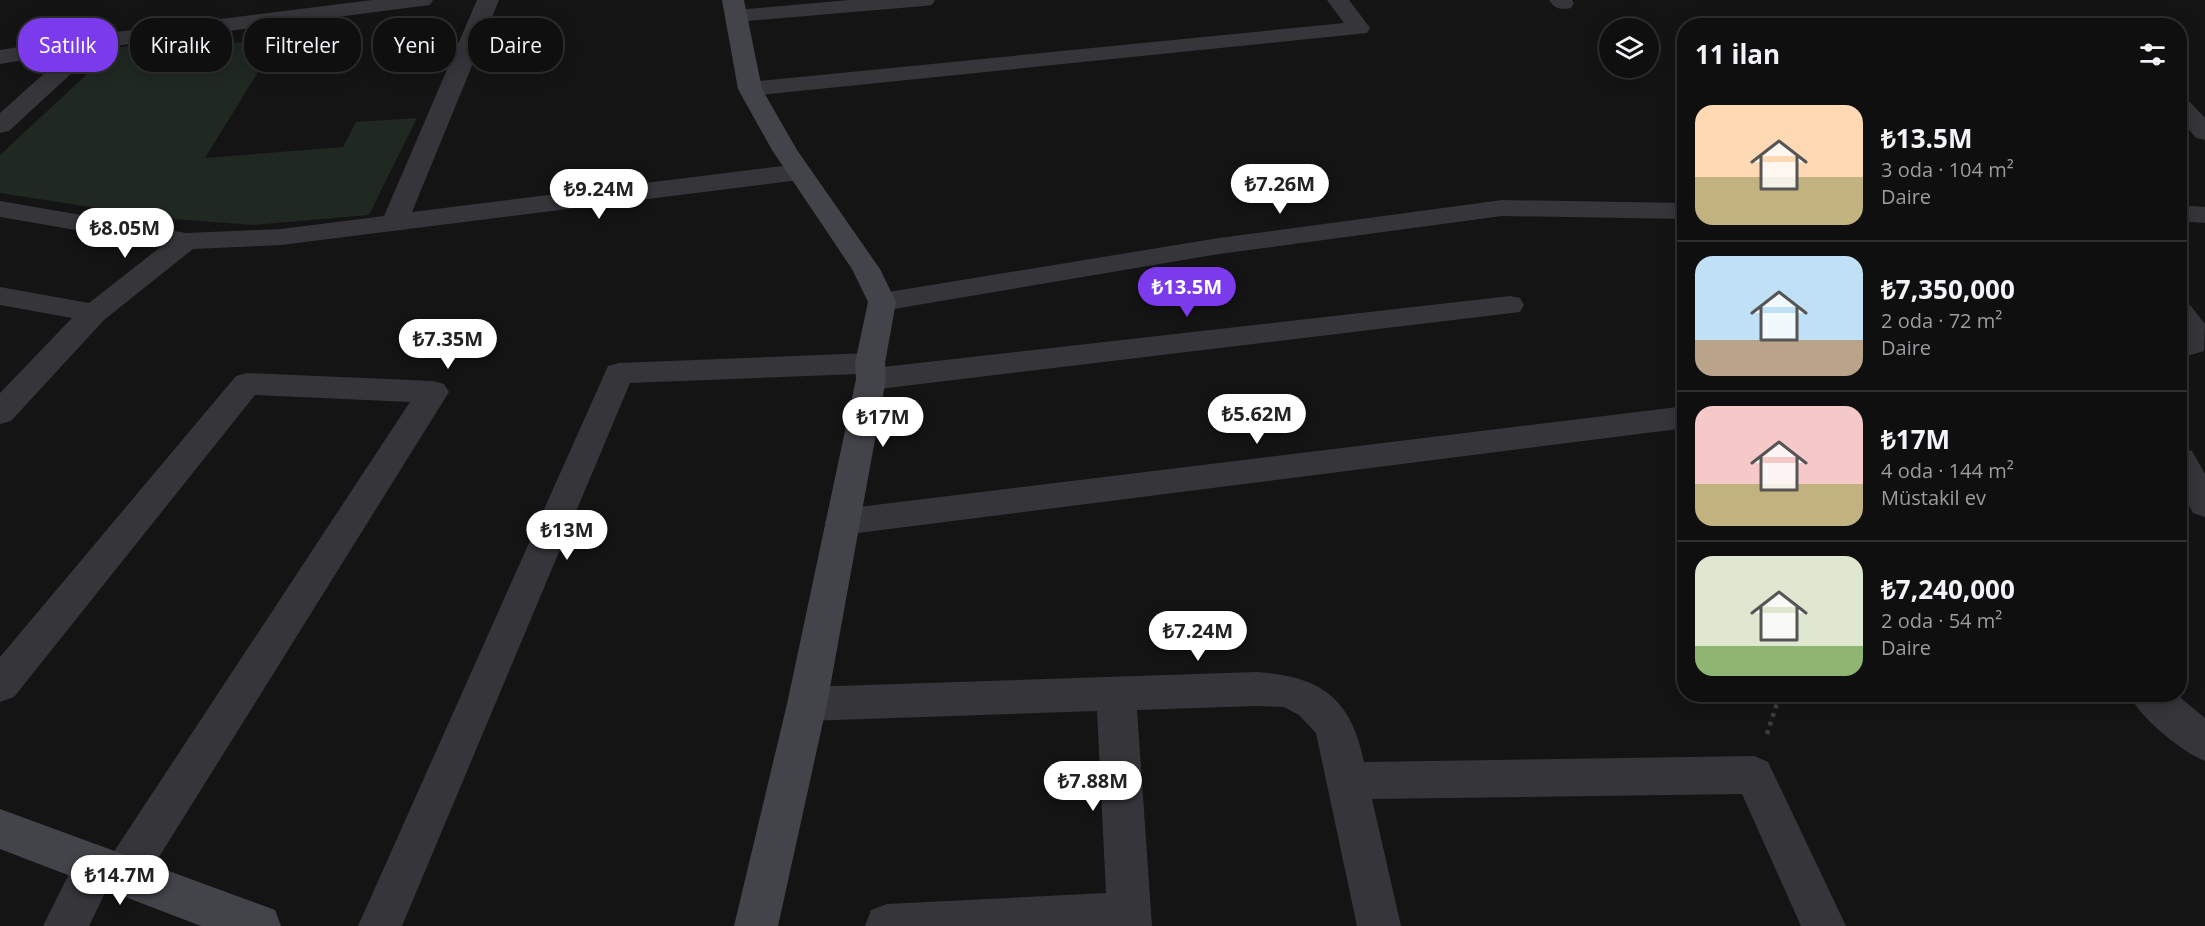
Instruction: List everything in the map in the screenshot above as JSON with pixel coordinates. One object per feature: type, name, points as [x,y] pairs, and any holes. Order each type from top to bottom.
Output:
[{"type":"street","points":[[118,39],[422,0]]},
{"type":"street","points":[[394,224],[488,0]]},
{"type":"street","points":[[756,926],[807,704],[871,371],[882,302],[866,269],[799,171],[750,89],[734,8],[924,0]]},
{"type":"street","points":[[750,89],[1359,28],[1338,0]]},
{"type":"street","points":[[0,57],[18,54]]},
{"type":"street","points":[[0,126],[59,72]]},
{"type":"street","points":[[2187,113],[2205,133]]},
{"type":"street","points":[[0,209],[186,241],[281,237],[799,171]]},
{"type":"street","points":[[882,302],[1219,246],[1502,208],[1677,211]]},
{"type":"street","points":[[2187,214],[2205,215]]},
{"type":"street","points":[[0,413],[94,313],[186,241]]},
{"type":"street","points":[[0,296],[94,313]]},
{"type":"street","points":[[380,926],[620,373],[871,371],[1509,305]]},
{"type":"street","points":[[2187,321],[2197,338],[2193,344],[2187,346]]},
{"type":"street","points":[[0,685],[247,384],[433,392],[110,870],[65,926]]},
{"type":"street","points":[[842,522],[1677,418]]},
{"type":"street","points":[[2187,451],[2205,451]]},
{"type":"street","points":[[2187,472],[2205,504]]},
{"type":"street","points":[[807,704],[1256,689],[1288,691],[1313,703],[1333,724],[1348,781],[1361,853],[1379,926]]},
{"type":"street","points":[[887,926],[1130,920],[1116,695]]},
{"type":"street","points":[[2157,702],[2205,743]]},
{"type":"street","points":[[1348,781],[1754,775],[1824,926]]},
{"type":"street","points":[[3,834],[110,870],[259,926]]},
{"type":"shaded area","points":[[244,42],[244,72],[258,72],[205,158],[343,147],[356,122],[417,118],[369,215],[254,225],[160,218],[0,193],[0,155],[89,72],[118,72],[118,47],[130,46],[130,72],[232,72],[232,43]]}]
